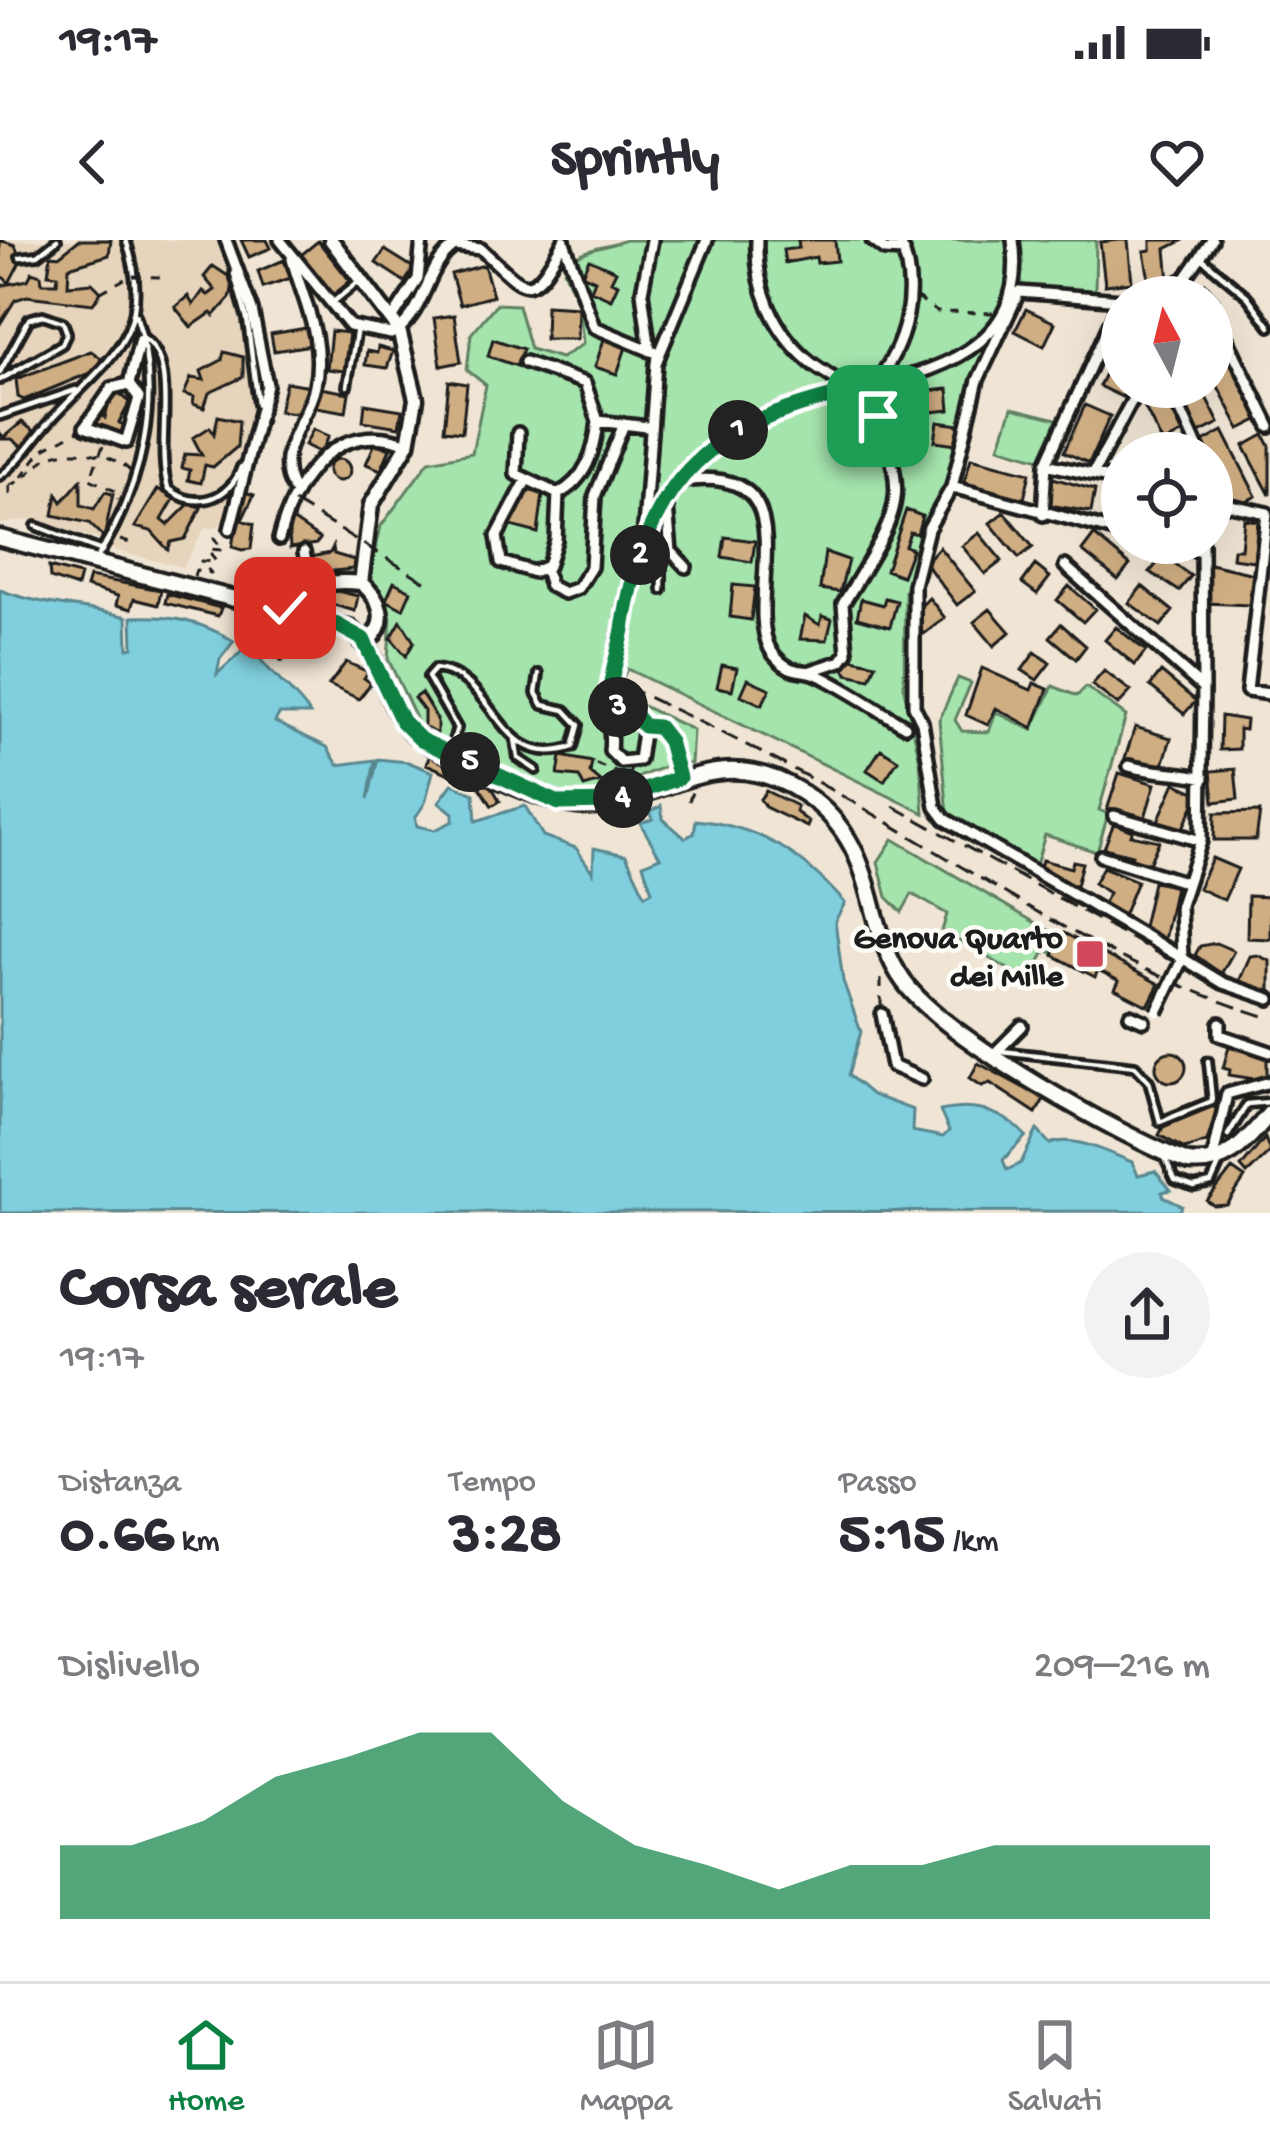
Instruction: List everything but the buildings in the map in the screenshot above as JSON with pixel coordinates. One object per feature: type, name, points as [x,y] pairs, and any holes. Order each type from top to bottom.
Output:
[{"type":"main road","points":[[3,538],[99,556],[350,629],[366,639],[402,721],[421,740],[559,803],[584,807],[679,778],[717,772],[784,783],[826,811],[870,883],[891,958],[905,984],[994,1053],[1188,1162],[1216,1161],[1240,1148],[1270,1113]]},
{"type":"street","points":[[223,240],[253,310],[267,386],[230,529]]},
{"type":"street","points":[[280,240],[331,304],[357,328],[396,325],[423,301],[441,257],[455,246],[481,249],[512,283],[525,285],[544,275],[564,241]]},
{"type":"street","points":[[331,240],[396,325],[416,399],[408,444],[371,505],[361,583]]},
{"type":"street","points":[[396,325],[418,279],[422,240]]},
{"type":"street","points":[[652,240],[642,292],[655,352],[643,548],[609,702],[610,752],[621,762],[642,756],[644,726],[658,727],[669,741],[679,778]]},
{"type":"street","points":[[655,352],[707,240]]},
{"type":"street","points":[[757,240],[764,297],[778,326],[812,364],[849,392]]},
{"type":"street","points":[[868,388],[896,354],[910,292],[902,245],[885,250],[872,240]]},
{"type":"street","points":[[643,548],[677,482],[719,442],[748,424],[955,358],[1007,313],[1013,240]]},
{"type":"street","points":[[1188,276],[1212,240]]},
{"type":"street","points":[[564,241],[594,327],[655,352]]},
{"type":"street","points":[[279,539],[294,490],[288,443],[316,385],[319,338],[290,254]]},
{"type":"street","points":[[1101,300],[1019,292],[978,380],[952,488],[928,529],[914,585],[911,668],[914,706],[922,722],[936,807],[945,820],[1181,961],[1270,999]]},
{"type":"street","points":[[129,384],[142,338]]},
{"type":"street","points":[[1043,515],[1046,464],[1101,344]]},
{"type":"street","points":[[1233,351],[1270,428]]},
{"type":"street","points":[[525,362],[585,383],[598,421],[596,444],[584,472],[558,494],[556,540],[545,569],[550,586],[564,593],[578,588],[591,567],[595,496],[624,424]]},
{"type":"street","points":[[129,384],[139,398],[126,442],[85,428],[112,388],[129,384]]},
{"type":"street","points":[[811,671],[841,662],[847,652],[843,604],[873,563],[896,501],[890,441],[868,388]]},
{"type":"street","points":[[1093,475],[1128,408]]},
{"type":"street","points":[[598,421],[647,427]]},
{"type":"street","points":[[518,434],[516,473],[558,494]]},
{"type":"street","points":[[294,490],[337,443],[374,436],[408,444]]},
{"type":"street","points":[[1046,464],[1101,477]]},
{"type":"street","points":[[677,482],[718,479],[736,486],[758,511],[766,546],[767,640],[784,665],[811,671],[905,726]]},
{"type":"street","points":[[526,482],[497,536],[498,553],[501,562],[514,567],[545,569]]},
{"type":"street","points":[[952,488],[1101,528]]},
{"type":"street","points":[[666,496],[671,551],[686,566]]},
{"type":"street","points":[[1233,506],[1267,513],[1247,691],[1270,694]]},
{"type":"street","points":[[304,552],[311,587]]},
{"type":"street","points":[[1156,1012],[1181,961],[1180,904],[1202,841],[1202,564]]},
{"type":"street","points":[[1065,566],[1204,688]]},
{"type":"street","points":[[285,608],[296,593],[311,587],[361,583],[376,598],[382,614],[380,627],[366,639]]},
{"type":"street","points":[[1129,766],[1159,776],[1176,771],[1204,778]]},
{"type":"street","points":[[1114,817],[1202,841]]},
{"type":"street","points":[[1101,856],[1187,884]]},
{"type":"street","points":[[882,1014],[892,1066],[922,1079]]},
{"type":"street","points":[[1130,1015],[1144,1021]]},
{"type":"street","points":[[1220,1023],[1220,1036],[1270,1052]]},
{"type":"street","points":[[994,1053],[1022,1026]]},
{"type":"street","points":[[1216,1161],[1227,1094],[1270,1082]]},
{"type":"lane","points":[[20,257],[38,255],[57,240]]},
{"type":"lane","points":[[99,556],[111,540],[134,478],[152,376],[134,309],[133,262],[126,240]]},
{"type":"lane","points":[[142,338],[161,357],[166,375],[160,432],[168,488],[191,500],[216,499],[238,478],[258,408],[247,320],[223,240]]},
{"type":"lane","points":[[1203,259],[1247,296],[1270,328]]},
{"type":"lane","points":[[331,304],[362,279]]},
{"type":"lane","points":[[1,475],[81,387],[105,369],[134,309]]},
{"type":"lane","points":[[44,315],[63,322],[67,333],[62,344],[0,376],[29,319],[44,315]]},
{"type":"lane","points":[[347,386],[357,328]]},
{"type":"lane","points":[[120,345],[142,338]]},
{"type":"lane","points":[[0,416],[81,387]]},
{"type":"lane","points":[[36,526],[58,546]]},
{"type":"lane","points":[[662,590],[662,559],[671,551]]},
{"type":"lane","points":[[449,753],[457,728],[433,691],[428,677],[435,669],[473,689],[515,739],[540,753],[573,747],[579,740],[579,725],[565,710],[543,705],[536,693],[539,674]]},
{"type":"lane","points":[[515,739],[518,758],[536,770]]},
{"type":"lane","points":[[994,1053],[1135,1066],[1149,1081],[1160,1122],[1212,1101],[1208,1061]]},
{"type":"lane","points":[[1228,1135],[1247,1104],[1270,1102]]},
{"type":"lane","points":[[1164,1150],[1164,1165],[1175,1180],[1193,1186],[1211,1183],[1216,1161]]},
{"type":"path","points":[[101,292],[130,276],[161,277]]},
{"type":"path","points":[[910,292],[937,311],[1007,313]]},
{"type":"path","points":[[20,482],[42,450],[85,428]]},
{"type":"path","points":[[106,438],[90,479],[116,491],[116,518]]},
{"type":"path","points":[[10,484],[20,482],[51,455],[74,451],[120,461],[134,478]]},
{"type":"path","points":[[1,475],[10,484],[10,504]]},
{"type":"path","points":[[192,584],[196,570],[211,573],[201,561],[216,562],[208,549],[223,550],[214,538],[231,534],[230,529]]},
{"type":"path","points":[[111,540],[130,543]]},
{"type":"path","points":[[609,702],[629,708],[644,726]]},
{"type":"path","points":[[881,986],[878,980],[882,1014]]},
{"type":"shaded area","points":[[0,240],[222,240],[259,351],[263,409],[241,505],[216,528],[205,528],[183,567],[115,551],[97,539],[33,519],[0,524]]},
{"type":"green space","points":[[625,240],[1096,240],[1095,291],[1019,287],[973,378],[948,482],[926,521],[905,591],[904,689],[920,761],[924,813],[627,669],[616,693],[693,730],[691,764],[666,767],[599,793],[569,795],[504,772],[422,731],[388,659],[391,617],[369,580],[381,526],[429,461],[472,453],[486,385],[467,370],[471,334],[496,304],[518,305],[530,349],[561,358],[583,344],[579,306],[564,270],[584,253]]},
{"type":"green space","points":[[1012,408],[1057,419],[1043,460],[999,447]]},
{"type":"green space","points":[[958,678],[971,683],[955,720],[962,731],[989,732],[996,712],[1032,730],[1053,686],[1077,696],[1086,687],[1126,716],[1099,810],[1108,814],[1097,852],[1045,835],[1035,868],[948,815],[939,720]]},
{"type":"green space","points":[[893,839],[1061,938],[1052,953],[1046,950],[1029,981],[942,931],[947,914],[912,894],[902,912],[887,897],[878,862]]},
{"type":"water","points":[[0,590],[127,617],[128,648],[133,647],[132,617],[197,624],[234,641],[220,659],[217,674],[251,643],[310,714],[279,714],[275,722],[327,747],[338,765],[375,760],[368,799],[378,759],[408,762],[433,772],[425,803],[415,818],[417,826],[435,830],[453,821],[453,813],[439,802],[452,784],[474,794],[476,821],[525,806],[543,836],[576,848],[593,873],[594,848],[626,855],[645,895],[652,891],[643,864],[660,857],[640,823],[653,819],[650,812],[661,806],[663,819],[685,838],[694,833],[696,820],[761,836],[813,870],[845,903],[835,921],[843,981],[861,1032],[848,1075],[872,1095],[913,1110],[912,1131],[943,1137],[949,1131],[940,1111],[952,1109],[976,1109],[1008,1121],[1026,1136],[1003,1160],[1007,1170],[1021,1163],[1037,1130],[1050,1144],[1081,1143],[1132,1162],[1138,1175],[1155,1171],[1171,1190],[1162,1192],[1164,1197],[1182,1206],[1180,1211],[0,1213]]},
{"type":"railway","points":[[294,502],[429,584]]},
{"type":"railway","points":[[624,686],[810,778],[1114,954],[1216,1000],[1270,1018]]},
{"type":"railway","points":[[893,806],[1186,969]]},
{"type":"place","name":"Genova Quarto dei Mille","points":[[1090,954]]},
{"type":"route","points":[[285,608],[328,620],[363,639],[402,721],[421,740],[559,803],[584,807],[610,802],[679,778],[669,741],[658,727],[644,726],[629,708],[609,702],[628,596],[666,496],[719,442],[770,413],[864,389],[878,416]]}]
